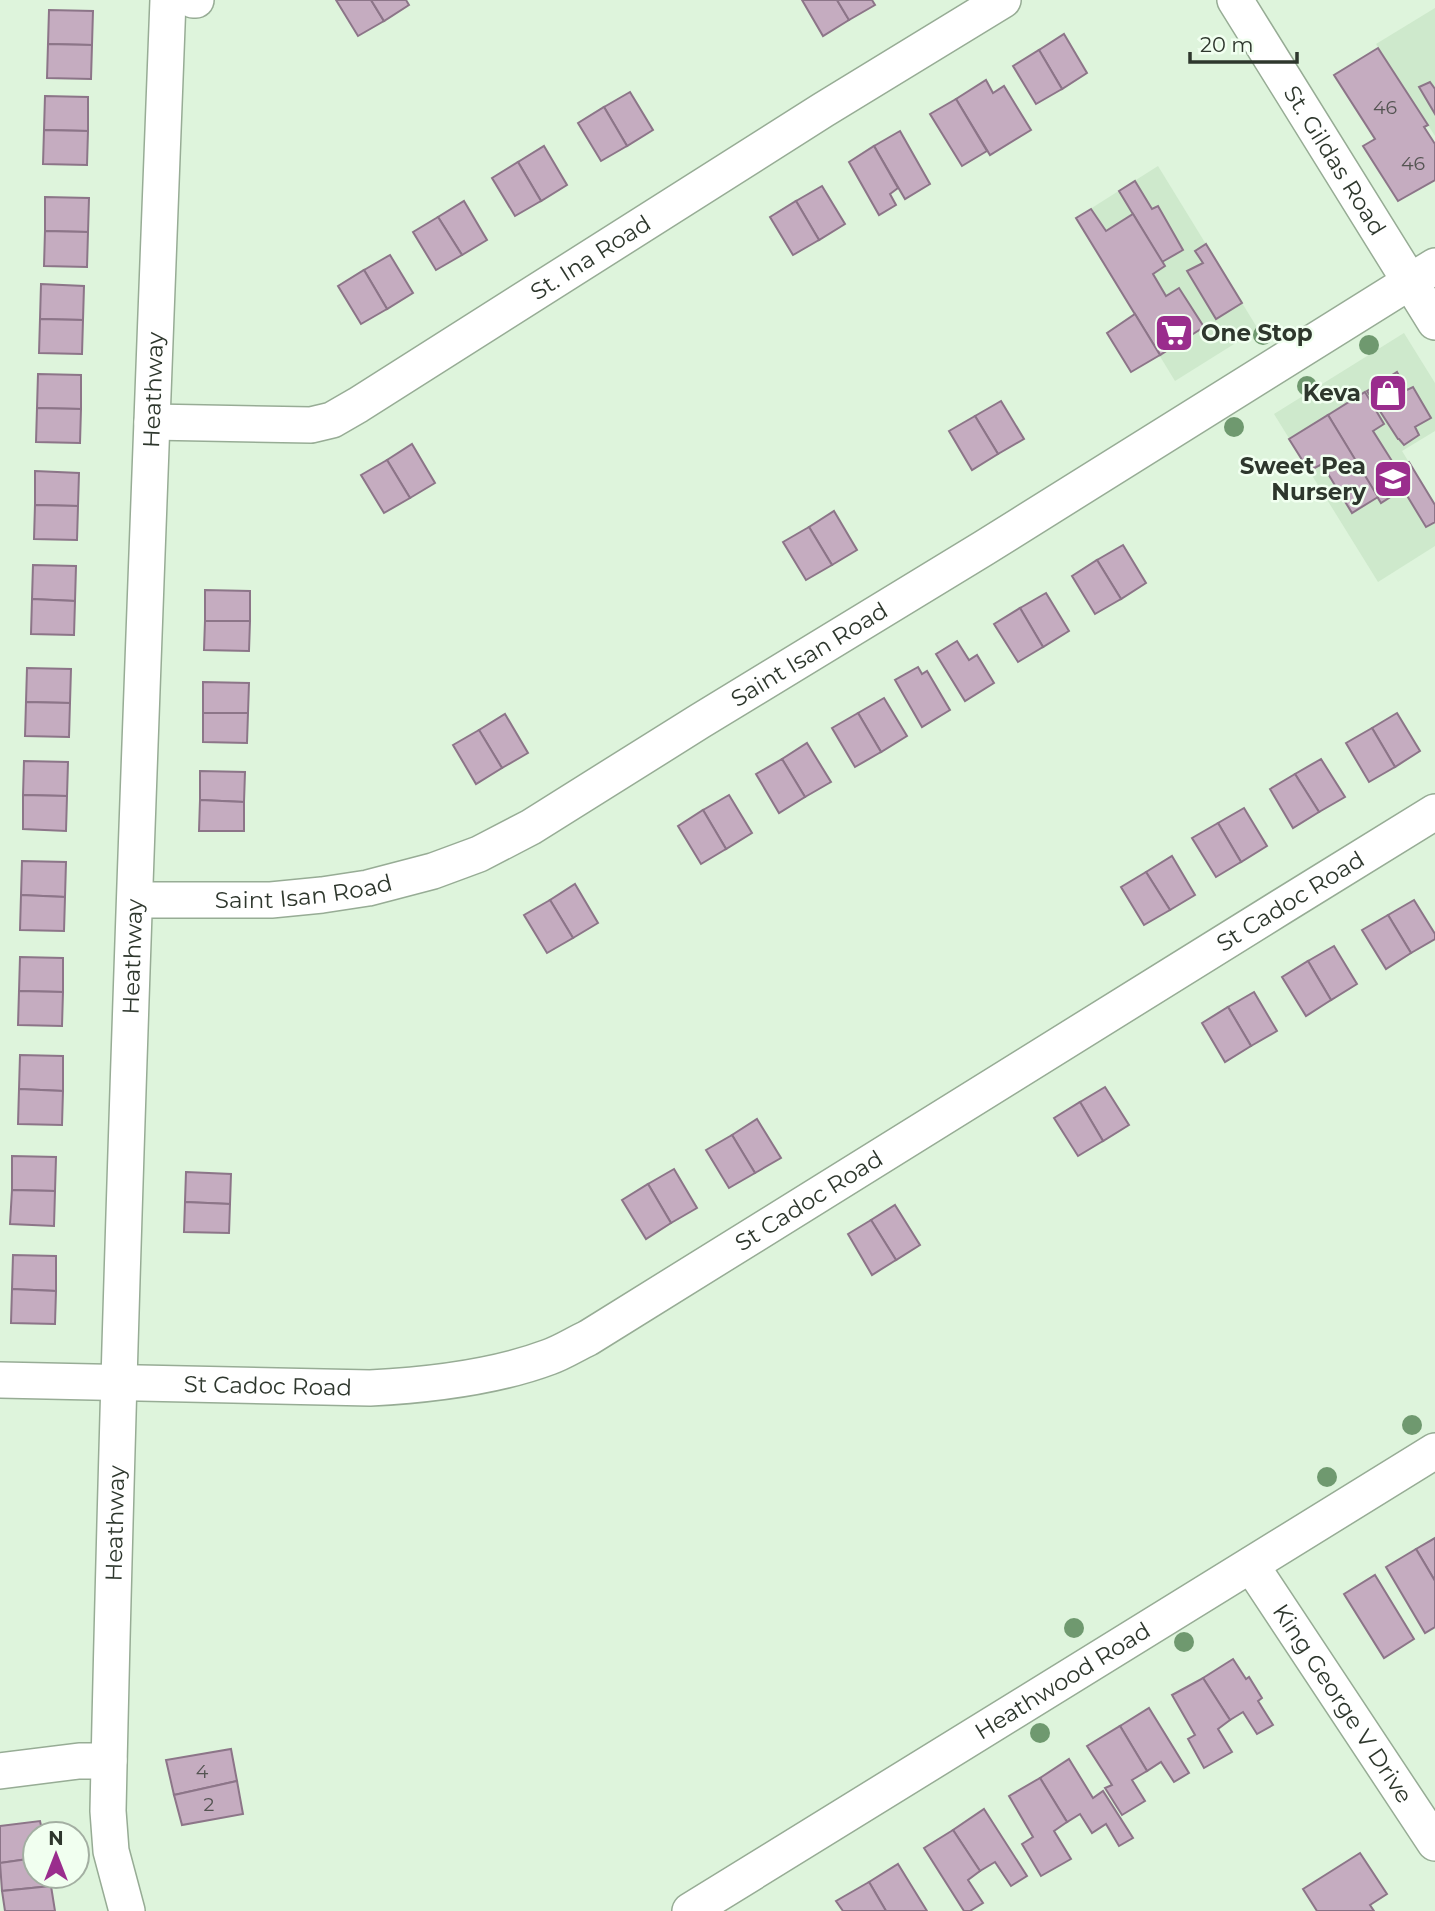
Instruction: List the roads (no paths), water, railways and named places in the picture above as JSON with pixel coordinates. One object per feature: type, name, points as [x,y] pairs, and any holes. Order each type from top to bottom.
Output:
[{"type":"street","name":"Heathway","points":[[127,1911],[111,1851],[108,1811],[109,1761],[119,1382],[168,0]]},
{"type":"street","name":"St. Ina Road","points":[[152,422],[312,425],[332,420],[823,110],[1003,0]]},
{"type":"street","name":"St. Gildas Road","points":[[1235,0],[1423,274],[1435,323]]},
{"type":"street","name":"Saint Isan Road","points":[[136,900],[271,900],[323,895],[368,888],[433,871],[479,854],[531,827],[1423,274]]},
{"type":"street","name":"St Cadoc Road","points":[[0,1380],[356,1388],[412,1386],[508,1370],[551,1357],[588,1338],[1435,813]]},
{"type":"street","name":"Heathwood Road","points":[[690,1911],[1435,1451]]},
{"type":"street","name":"King George V Drive","points":[[1251,1565],[1435,1843]]},
{"type":"street","points":[[0,1772],[79,1760],[109,1761]]},
{"type":"place","name":"One Stop","points":[[1174,333]]},
{"type":"place","name":"Keva","points":[[1388,393]]},
{"type":"place","name":"Sweet Pea Nursery","points":[[1393,479]]}]
